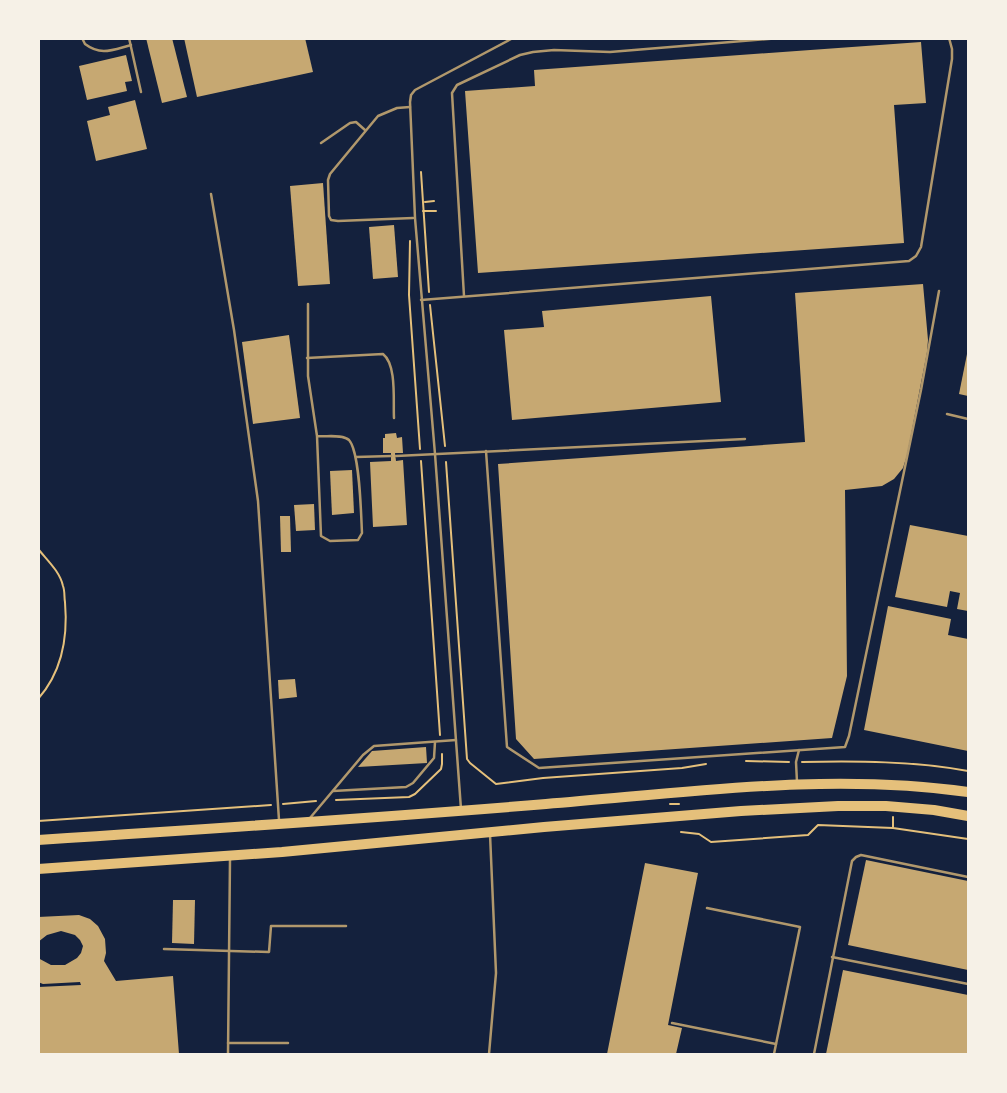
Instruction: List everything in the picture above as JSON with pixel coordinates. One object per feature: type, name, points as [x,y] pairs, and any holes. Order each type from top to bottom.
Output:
[{"type":"highway","points":[[38,840],[547,804],[727,788],[888,784],[968,792]]},
{"type":"highway","points":[[38,869],[230,856],[741,811],[892,806],[968,816]]},
{"type":"lane","points":[[82,38],[85,44],[100,52],[131,46]]},
{"type":"lane","points":[[129,38],[141,92]]},
{"type":"lane","points":[[461,810],[435,454],[412,219],[410,107],[411,95],[415,90],[513,38]]},
{"type":"lane","points":[[464,296],[452,93],[457,85],[520,55],[533,52],[610,52],[780,38]]},
{"type":"lane","points":[[421,300],[909,261],[921,247],[952,59],[949,38]]},
{"type":"lane","points":[[410,107],[397,108],[378,116],[330,174],[328,180],[331,220],[412,219]]},
{"type":"lane","points":[[321,143],[350,123],[356,122],[365,130]]},
{"type":"lane","points":[[211,194],[234,330],[258,501],[280,823]]},
{"type":"lane","points":[[486,451],[507,747],[539,768],[845,747],[921,390],[939,290]]},
{"type":"lane","points":[[308,304],[308,376],[317,436],[321,536],[330,541],[358,540],[362,533],[356,457],[351,442],[342,437],[317,436]]},
{"type":"lane","points":[[307,358],[383,354],[392,367],[394,418]]},
{"type":"lane","points":[[947,414],[968,419]]},
{"type":"lane","points":[[356,457],[745,439]]},
{"type":"lane","points":[[308,821],[363,755],[374,746],[456,740]]},
{"type":"lane","points":[[333,791],[406,787],[413,783],[434,758],[435,742]]},
{"type":"lane","points":[[797,785],[796,762],[800,749]]},
{"type":"lane","points":[[489,832],[496,973],[489,1055]]},
{"type":"lane","points":[[814,1055],[852,861],[861,855],[968,877]]},
{"type":"lane","points":[[228,1055],[230,856]]},
{"type":"lane","points":[[707,908],[800,927],[774,1055]]},
{"type":"lane","points":[[164,950],[270,952],[271,926],[346,926]]},
{"type":"lane","points":[[832,957],[968,984]]},
{"type":"lane","points":[[672,1023],[776,1044]]},
{"type":"lane","points":[[228,1043],[288,1043]]},
{"type":"path","points":[[420,161],[430,299],[446,453],[467,759],[496,784],[681,768],[713,762]]},
{"type":"path","points":[[423,202],[434,201]]},
{"type":"path","points":[[424,211],[436,211]]},
{"type":"path","points":[[38,821],[325,800],[410,797],[441,769],[409,295],[412,219]]},
{"type":"path","points":[[38,699],[46,691],[59,663],[66,615],[63,585],[57,572],[39,550]]},
{"type":"path","points":[[747,761],[860,761],[933,765],[968,771]]},
{"type":"path","points":[[892,806],[894,828]]},
{"type":"path","points":[[681,832],[699,834],[711,842],[808,835],[818,825],[894,828],[968,839]]},
{"type":"building","points":[[146,38],[172,38],[187,97],[162,103]]},
{"type":"building","points":[[184,38],[305,38],[313,72],[197,97]]},
{"type":"building","points":[[921,42],[926,103],[894,105],[904,243],[478,273],[465,91],[535,86],[534,70]]},
{"type":"building","points":[[126,55],[132,81],[125,82],[127,91],[87,100],[79,66]]},
{"type":"building","points":[[135,100],[147,149],[96,161],[87,121],[110,115],[108,107]]},
{"type":"building","points":[[323,183],[330,284],[298,286],[290,186]]},
{"type":"building","points":[[394,225],[398,277],[373,279],[369,227]]},
{"type":"building","points":[[923,284],[927,352],[903,468],[894,479],[882,486],[845,490],[847,676],[832,738],[534,759],[516,739],[498,464],[805,442],[795,293]]},
{"type":"building","points":[[711,296],[721,402],[512,420],[504,330],[544,327],[542,311]]},
{"type":"building","points":[[289,335],[300,418],[253,424],[242,342]]},
{"type":"building","points":[[968,354],[968,396],[959,394]]},
{"type":"building","points":[[396,433],[397,438],[402,437],[403,453],[395,453],[396,461],[403,460],[407,525],[373,527],[370,462],[391,461],[391,453],[383,453],[383,438],[385,434]]},
{"type":"building","points":[[352,470],[354,513],[332,515],[330,471]]},
{"type":"building","points":[[314,504],[315,530],[296,531],[294,505]]},
{"type":"building","points":[[280,516],[290,516],[291,552],[281,552]]},
{"type":"building","points":[[910,525],[968,536],[968,611],[957,609],[960,593],[950,591],[947,607],[895,597]]},
{"type":"building","points":[[888,606],[951,619],[948,635],[968,639],[968,751],[864,730]]},
{"type":"building","points":[[295,679],[297,697],[279,699],[278,680]]},
{"type":"building","points":[[426,747],[427,763],[358,767],[372,751]]},
{"type":"building","points":[[866,860],[968,881],[968,970],[848,945]]},
{"type":"building","points":[[645,863],[698,873],[668,1025],[682,1028],[676,1054],[607,1054]]},
{"type":"building","points":[[173,900],[195,900],[194,944],[172,943]]},
{"type":"building","points":[[79,915],[98,926],[105,939],[104,961],[116,981],[173,976],[179,1054],[38,1054],[38,987],[81,985],[80,982],[38,982],[38,958],[51,965],[65,965],[77,958],[83,946],[75,935],[61,931],[47,935],[38,942],[38,917]]},
{"type":"building","points":[[843,970],[968,995],[968,1054],[826,1054]]}]
